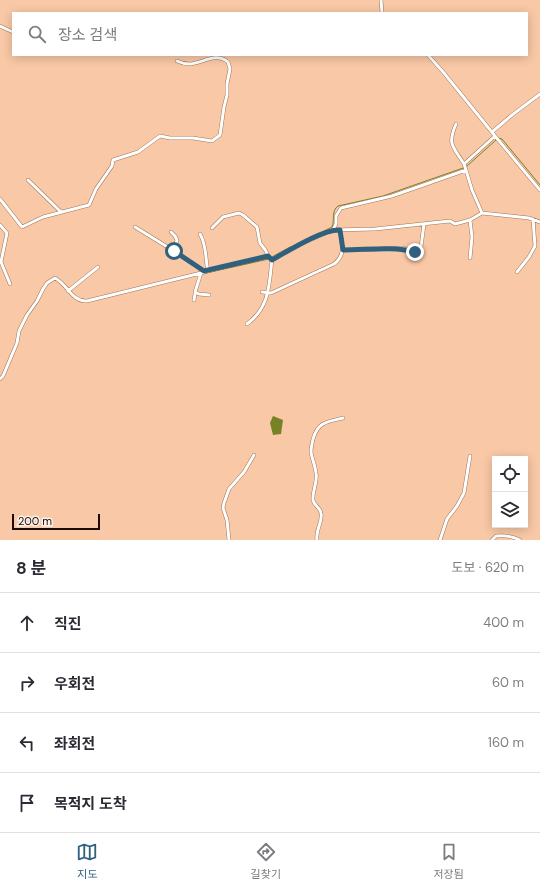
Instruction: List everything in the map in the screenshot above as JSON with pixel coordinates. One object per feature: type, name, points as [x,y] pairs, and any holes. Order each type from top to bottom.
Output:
[{"type":"street","points":[[381,0],[382,12]]},
{"type":"street","points":[[0,26],[12,32]]},
{"type":"street","points":[[429,56],[540,190]]},
{"type":"street","points":[[0,199],[22,227],[43,217],[89,205],[96,189],[112,166],[113,160],[138,152],[160,136],[212,141],[220,135],[227,95],[228,74],[230,69],[228,62],[223,58],[214,58],[189,64],[177,61]]},
{"type":"street","points":[[492,132],[512,114],[540,94]]},
{"type":"street","points":[[456,124],[450,140],[465,167],[472,190],[482,213]]},
{"type":"street","points":[[333,230],[336,224],[336,216],[341,208],[392,196],[465,167],[496,138]]},
{"type":"street","points":[[28,180],[61,212]]},
{"type":"street","points":[[0,207],[3,202]]},
{"type":"street","points":[[0,379],[3,376],[17,344],[19,331],[27,315],[37,301],[43,288],[47,283],[55,278],[78,299],[87,302],[206,271],[270,258],[333,230],[450,221],[455,224],[470,220],[482,213],[529,218],[540,222]]},
{"type":"street","points":[[212,228],[223,218],[238,214],[243,216],[257,227],[260,243],[270,258],[268,294],[258,315],[248,324]]},
{"type":"street","points":[[517,272],[529,257],[535,246],[533,219]]},
{"type":"street","points":[[470,220],[472,237],[470,258]]},
{"type":"street","points":[[343,250],[401,248],[418,251],[421,250],[424,224]]},
{"type":"street","points":[[0,225],[6,233],[1,263],[10,284]]},
{"type":"street","points":[[136,227],[206,271]]},
{"type":"street","points":[[262,292],[268,294],[271,293],[334,264],[339,260],[343,250],[340,230]]},
{"type":"street","points":[[171,232],[177,240],[174,251]]},
{"type":"street","points":[[200,234],[205,245],[206,271]]},
{"type":"street","points":[[68,291],[98,267]]},
{"type":"street","points":[[194,300],[195,289],[201,273]]},
{"type":"street","points":[[195,294],[210,295]]},
{"type":"street","points":[[317,540],[321,513],[320,508],[315,505],[313,501],[317,474],[311,444],[316,430],[320,425],[343,418]]},
{"type":"street","points":[[229,540],[227,520],[223,508],[224,503],[229,489],[244,472],[254,455]]},
{"type":"street","points":[[440,540],[447,519],[464,494],[470,456]]},
{"type":"street","points":[[492,540],[496,536],[502,536],[514,537],[520,540]]},
{"type":"shaded area","points":[[273,416],[283,420],[281,434],[273,435],[270,423]]},
{"type":"waterway","points":[[498,138],[502,139],[540,185]]},
{"type":"waterway","points":[[304,241],[332,227],[334,213],[338,206],[383,196],[466,167],[496,140]]},
{"type":"waterway","points":[[272,257],[290,247]]},
{"type":"waterway","points":[[206,273],[269,259]]},
{"type":"route","points":[[174,251],[202,268],[204,271],[212,270],[268,256],[272,260],[298,245],[333,230],[340,230],[343,250],[401,248],[415,252]]}]
